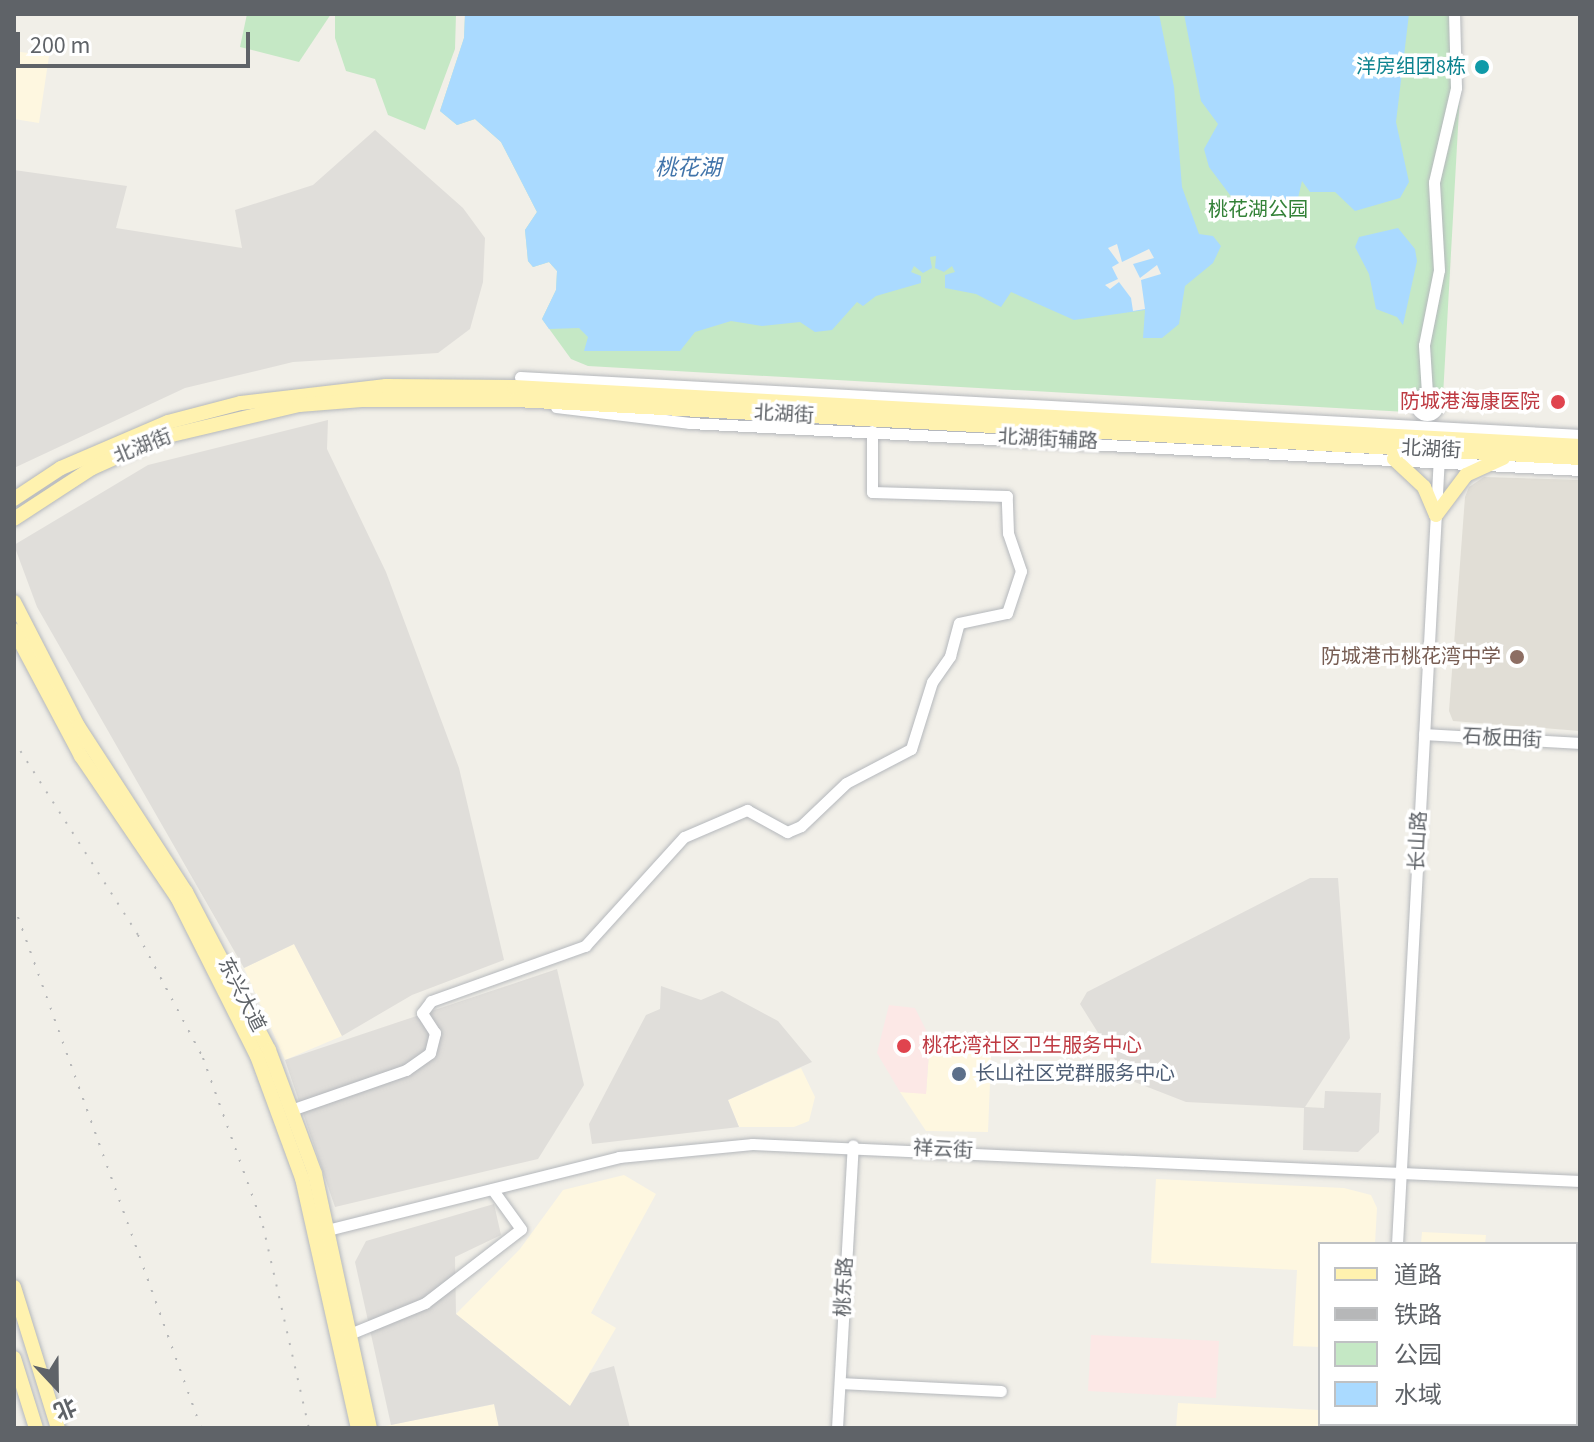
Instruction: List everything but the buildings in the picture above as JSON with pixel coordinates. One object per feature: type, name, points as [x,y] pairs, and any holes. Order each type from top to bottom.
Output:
[{"type":"main road","name":"北湖街","points":[[14,499],[61,468],[168,422],[241,403],[386,386],[514,387],[1438,444],[1515,455],[1580,458]]},
{"type":"main road","name":"北湖街","points":[[14,519],[92,468],[159,438],[221,420],[362,400],[516,400],[830,423],[1256,446],[1580,446]]},
{"type":"main road","points":[[1436,515],[1454,486],[1483,464],[1515,455]]},
{"type":"main road","points":[[1394,459],[1418,479],[1436,515]]},
{"type":"main road","name":"东兴大道","points":[[14,602],[78,726],[186,892],[237,983],[291,1110],[352,1333],[370,1428]]},
{"type":"main road","name":"东兴大道","points":[[14,630],[81,756],[177,897],[257,1056],[322,1231],[358,1428]]},
{"type":"main road","points":[[14,1287],[58,1428]]},
{"type":"main road","points":[[14,1358],[36,1428]]},
{"type":"street","points":[[1438,444],[1430,414],[1438,403],[1427,393],[1424,345],[1439,270],[1434,182],[1456,88],[1454,14]]},
{"type":"street","name":"北湖街辅路","points":[[520,377],[1438,444],[1580,435]]},
{"type":"street","points":[[830,423],[872,431],[954,430]]},
{"type":"street","points":[[291,1110],[406,1070],[430,1053],[435,1033],[422,1013],[438,997],[530,970],[585,946],[623,898],[684,837],[747,810],[787,832],[801,826],[846,783],[911,749],[932,682],[950,656],[959,623],[1007,613],[1021,571],[1008,533],[1007,496],[872,492],[872,431]]},
{"type":"street","name":"北湖街辅路","points":[[1256,446],[1394,459],[1438,444],[1483,464],[1580,470]]},
{"type":"street","name":"长山路","points":[[1397,1242],[1438,444]]},
{"type":"street","name":"石板田街","points":[[1424,734],[1580,743]]},
{"type":"street","name":"祥云街","points":[[322,1231],[661,1152],[752,1144],[853,1145],[1580,1181]]},
{"type":"street","name":"桃东路","points":[[837,1428],[853,1145]]},
{"type":"street","points":[[352,1333],[425,1303],[521,1229],[492,1189]]},
{"type":"street","points":[[840,1383],[1001,1391]]},
{"type":"shaded area","points":[[14,51],[49,56],[39,123],[14,119]]},
{"type":"shaded area","points":[[375,130],[463,208],[485,238],[483,282],[470,329],[438,353],[293,362],[185,388],[14,468],[14,170],[127,186],[116,228],[242,248],[235,210],[313,185]]},
{"type":"shaded area","points":[[328,420],[327,449],[386,572],[459,768],[504,960],[412,995],[342,1036],[294,944],[244,968],[37,607],[14,545],[148,465]]},
{"type":"shaded area","name":"防城港市桃花湾中学","points":[[1484,477],[1580,480],[1580,731],[1453,721],[1449,711],[1465,497],[1469,487]]},
{"type":"shaded area","points":[[1310,878],[1338,878],[1350,1038],[1305,1107],[1324,1108],[1325,1091],[1381,1093],[1379,1132],[1358,1152],[1303,1150],[1304,1108],[1186,1102],[1127,1079],[1080,1004],[1087,992]]},
{"type":"shaded area","points":[[294,944],[342,1036],[285,1060],[244,968]]},
{"type":"shaded area","points":[[557,969],[584,1085],[538,1159],[335,1207],[285,1060]]},
{"type":"shaded area","points":[[661,986],[701,1000],[722,991],[778,1021],[812,1062],[728,1100],[739,1127],[592,1144],[589,1124],[646,1015],[660,1009]]},
{"type":"shaded area","name":"桃花湾社区卫生服务中心","points":[[889,1005],[915,1008],[930,1038],[926,1094],[900,1092],[877,1053]]},
{"type":"shaded area","name":"长山社区党群服务中心","points":[[930,1038],[991,1057],[988,1132],[926,1131],[900,1092],[926,1093]]},
{"type":"shaded area","points":[[801,1068],[815,1097],[809,1121],[794,1127],[739,1127],[728,1100]]},
{"type":"shaded area","points":[[624,1175],[656,1194],[591,1313],[616,1328],[570,1406],[456,1314],[520,1249],[563,1190]]},
{"type":"shaded area","points":[[1156,1179],[1344,1188],[1371,1195],[1377,1208],[1375,1242],[1318,1242],[1318,1347],[1293,1346],[1297,1270],[1151,1263]]},
{"type":"shaded area","points":[[494,1204],[501,1235],[455,1257],[456,1314],[570,1406],[590,1373],[614,1366],[630,1428],[499,1428],[494,1404],[391,1425],[355,1262],[366,1241]]},
{"type":"shaded area","points":[[1422,1232],[1486,1235],[1485,1242],[1421,1242]]},
{"type":"shaded area","points":[[1091,1335],[1219,1341],[1216,1398],[1088,1391]]},
{"type":"shaded area","points":[[1178,1403],[1318,1410],[1318,1426],[1364,1426],[1364,1428],[1176,1428]]},
{"type":"shaded area","points":[[495,1404],[499,1428],[380,1427]]},
{"type":"green space","points":[[247,14],[331,14],[299,62],[240,47]]},
{"type":"green space","points":[[335,14],[456,14],[455,49],[425,130],[388,115],[375,79],[346,71],[335,38]]},
{"type":"green space","name":"桃花湖公园","points":[[465,14],[1459,14],[1461,74],[1442,414],[588,366],[571,359],[542,319],[556,290],[557,271],[549,262],[533,267],[528,261],[525,230],[537,212],[501,142],[475,119],[457,125],[440,111],[464,38]]},
{"type":"green space","points":[[1578,1378],[1580,1428],[1439,1428],[1578,1426]]},
{"type":"water","name":"桃花湖","points":[[465,14],[1159,14],[1174,87],[1182,187],[1199,234],[1213,236],[1221,246],[1213,263],[1185,286],[1179,324],[1162,338],[1143,338],[1145,310],[1074,320],[1011,292],[1001,307],[976,294],[945,288],[945,275],[955,272],[952,266],[944,272],[935,268],[936,256],[930,257],[932,268],[923,273],[914,266],[911,272],[921,276],[921,283],[876,296],[863,306],[857,302],[832,330],[815,332],[800,322],[762,326],[731,321],[695,332],[680,351],[584,351],[588,337],[579,328],[549,329],[542,319],[556,290],[557,271],[549,262],[533,267],[528,261],[525,230],[537,212],[501,142],[475,119],[457,125],[440,111],[464,38]]},
{"type":"water","points":[[1184,14],[1409,14],[1396,122],[1409,182],[1400,198],[1355,211],[1335,192],[1310,192],[1302,181],[1298,198],[1257,209],[1239,207],[1209,167],[1204,149],[1218,124],[1201,101]]},
{"type":"water","points":[[1398,228],[1415,249],[1417,261],[1403,325],[1397,317],[1376,309],[1369,274],[1355,247],[1359,237]]},
{"type":"pier","points":[[1117,244],[1122,262],[1149,249],[1154,258],[1133,264],[1140,278],[1157,265],[1161,274],[1141,280],[1145,309],[1133,311],[1131,298],[1119,282],[1110,289],[1105,285],[1118,279],[1112,267],[1119,263],[1108,248]]},
{"type":"railway","points":[[14,741],[138,935],[203,1058],[263,1226],[309,1428]]},
{"type":"railway","points":[[14,906],[201,1428]]},
{"type":"place","name":"洋房组团8栋","points":[[1482,67]]},
{"type":"place","name":"防城港海康医院","points":[[1558,402]]},
{"type":"place","name":"防城港市桃花湾中学","points":[[1517,657]]},
{"type":"place","name":"桃花湾社区卫生服务中心","points":[[904,1046]]},
{"type":"place","name":"长山社区党群服务中心","points":[[959,1074]]}]
